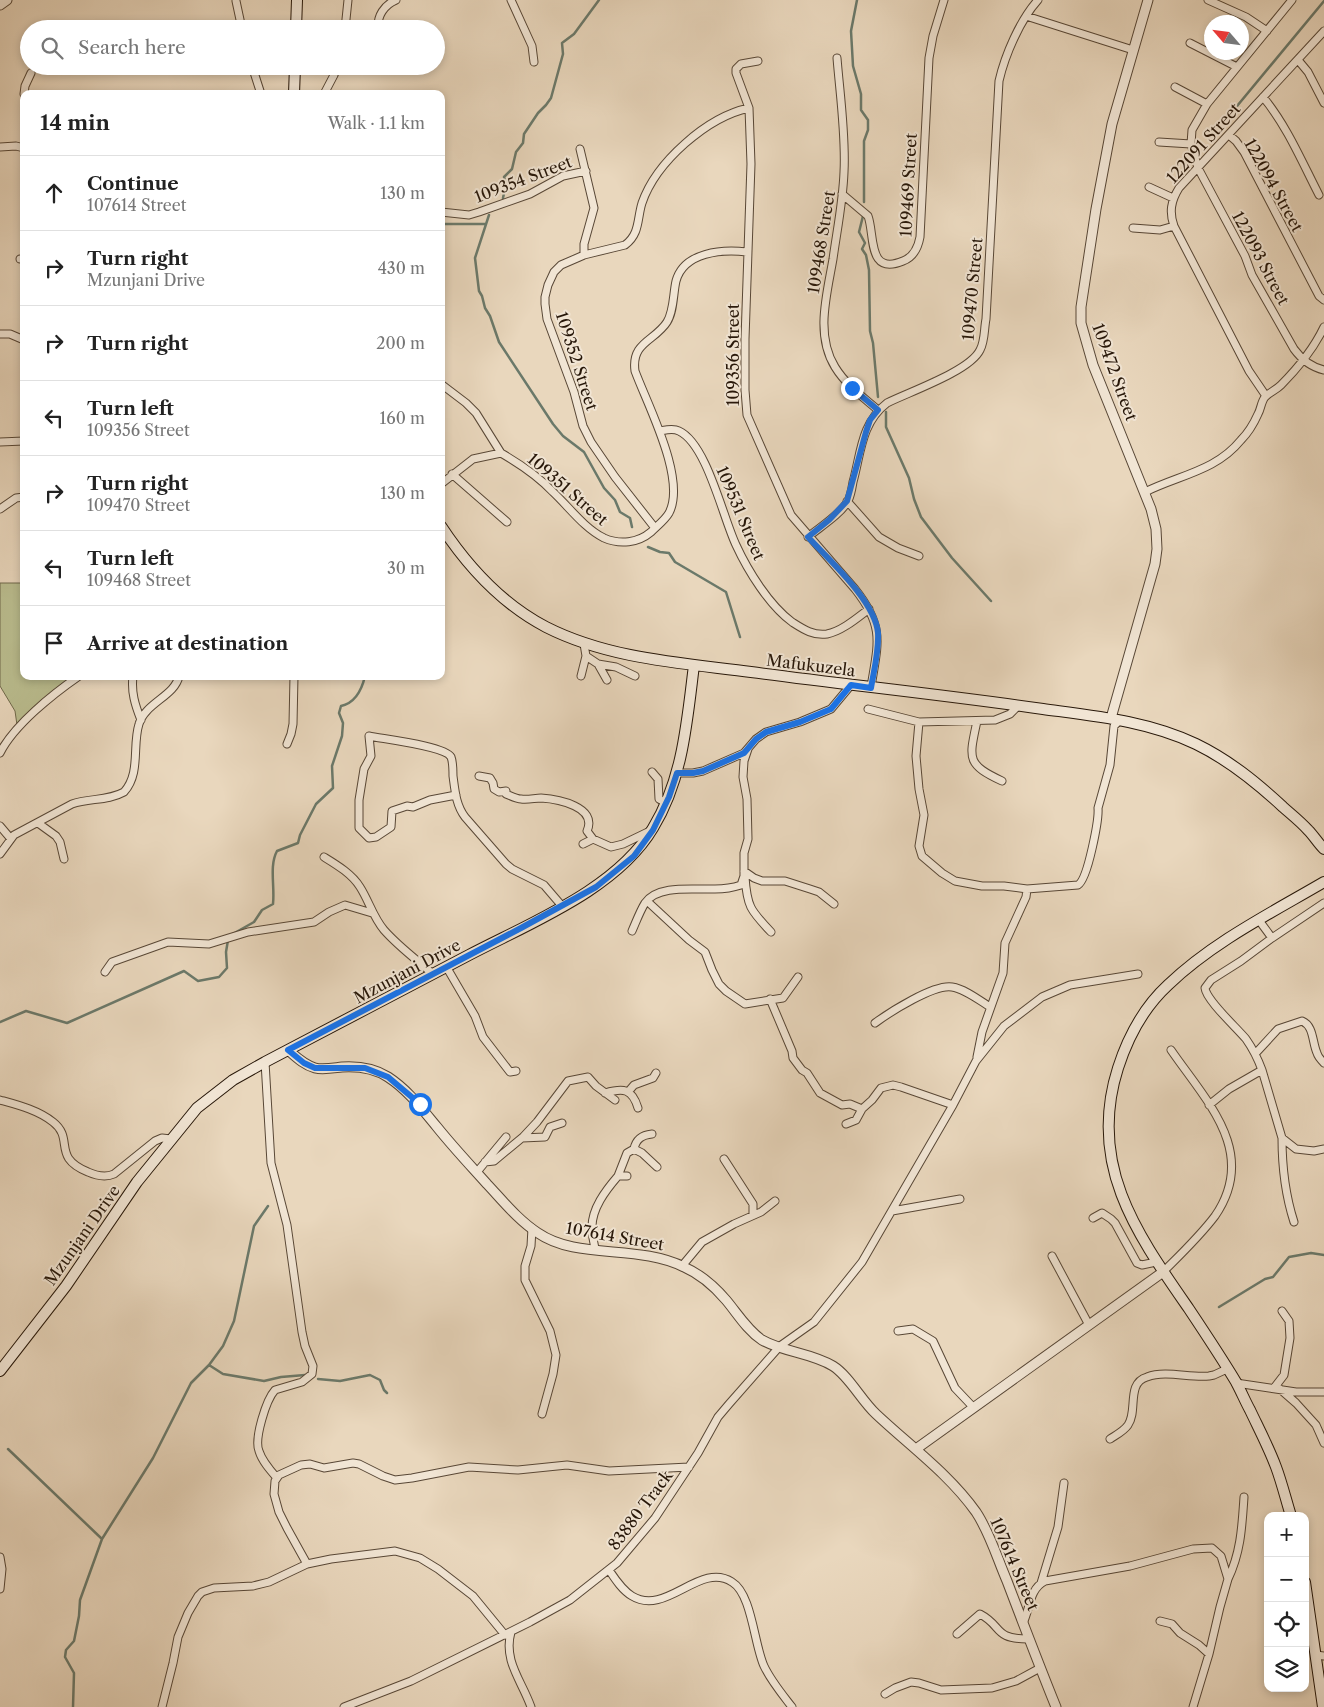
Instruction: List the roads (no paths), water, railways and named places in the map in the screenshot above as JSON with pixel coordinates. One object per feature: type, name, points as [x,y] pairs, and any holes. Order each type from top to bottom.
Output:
[{"type":"main road","points":[[296,20],[297,0]]},
{"type":"main road","points":[[294,90],[295,75]]},
{"type":"main road","name":"Mafukuzela","points":[[445,532],[468,564],[506,601],[544,626],[584,644],[624,654],[694,665],[1019,705],[1116,719],[1161,730],[1195,743],[1246,774],[1309,830]]},
{"type":"main road","name":"Mzunjani Drive","points":[[0,1371],[66,1286],[136,1182],[197,1108],[233,1080],[265,1062],[447,968],[596,887],[634,856],[653,830],[666,803],[677,773],[686,727],[694,665]]},
{"type":"main road","points":[[1309,830],[1324,837]]},
{"type":"main road","points":[[1309,830],[1324,849]]},
{"type":"main road","points":[[1290,1512],[1276,1466],[1236,1383],[1206,1334],[1156,1262],[1128,1212],[1114,1173],[1110,1155],[1109,1118],[1116,1075],[1122,1056],[1135,1027],[1155,998],[1186,969],[1258,919],[1292,899],[1324,874]]},
{"type":"main road","points":[[1292,899],[1296,899],[1324,882]]},
{"type":"main road","points":[[1309,1602],[1320,1656],[1323,1707]]},
{"type":"street","points":[[0,5],[7,0]]},
{"type":"street","points":[[346,20],[348,0]]},
{"type":"street","points":[[379,20],[386,7],[396,0]]},
{"type":"street","points":[[511,0],[532,46],[534,62]]},
{"type":"street","name":"109469 Street","points":[[842,194],[868,216],[873,247],[880,261],[888,264],[898,263],[905,261],[914,254],[920,237],[929,58],[944,0]]},
{"type":"street","name":"109470 Street","points":[[808,537],[829,520],[847,501],[870,420],[878,410],[887,403],[968,364],[980,352],[986,319],[999,81],[1009,52],[1026,16],[1038,0]]},
{"type":"street","name":"109472 Street","points":[[1116,719],[1158,548],[1156,529],[1145,492],[1094,365],[1081,323],[1081,307],[1105,154],[1148,0]]},
{"type":"street","points":[[1208,0],[1246,18],[1267,31]]},
{"type":"street","points":[[1160,142],[1191,144],[1192,130],[1207,104],[1292,0]]},
{"type":"street","points":[[236,1],[240,20]]},
{"type":"street","points":[[1026,16],[1133,50]]},
{"type":"street","name":"122091 Street","points":[[1266,396],[1249,371],[1174,226],[1171,212],[1173,198],[1179,188],[1324,31]]},
{"type":"street","points":[[1190,43],[1237,67]]},
{"type":"street","name":"109468 Street","points":[[837,58],[844,152],[842,194],[824,316],[826,342],[834,366],[842,377],[878,410]]},
{"type":"street","name":"109356 Street","points":[[758,60],[741,64],[736,69],[737,77],[749,108],[751,164],[747,252],[745,390],[747,415],[790,515],[855,589],[869,609],[878,633],[871,688]]},
{"type":"street","points":[[1298,60],[1308,72],[1324,103]]},
{"type":"street","points":[[25,90],[30,75]]},
{"type":"street","points":[[255,75],[260,90]]},
{"type":"street","points":[[326,90],[334,75]]},
{"type":"street","points":[[1175,88],[1207,104]]},
{"type":"street","points":[[1264,97],[1284,127],[1319,195]]},
{"type":"street","name":"109352 Street","points":[[655,528],[615,477],[591,442],[583,426],[574,392],[547,319],[545,297],[554,272],[565,263],[584,255],[625,245],[630,241],[637,228],[642,203],[671,156],[722,118],[738,110],[749,108]]},
{"type":"street","name":"122094 Street","points":[[1229,135],[1244,152],[1319,296],[1324,300]]},
{"type":"street","name":"122093 Street","points":[[1191,144],[1198,168],[1245,256],[1252,274],[1302,360]]},
{"type":"street","points":[[0,147],[20,147]]},
{"type":"street","points":[[580,149],[594,208],[584,244],[584,255]]},
{"type":"street","name":"109354 Street","points":[[445,212],[469,215],[530,194],[563,176],[586,171]]},
{"type":"street","points":[[1149,187],[1173,198]]},
{"type":"street","points":[[1133,228],[1160,230],[1174,226]]},
{"type":"street","name":"109351 Street","points":[[501,453],[540,479],[570,510],[604,537],[624,542],[640,540],[655,528],[669,513],[672,504],[673,487],[660,431],[635,371],[636,356],[641,346],[667,322],[676,282],[682,268],[694,259],[717,252],[729,250],[747,252]]},
{"type":"street","points":[[1145,492],[1222,460],[1242,440],[1255,420],[1266,396],[1279,388],[1313,346],[1324,327]]},
{"type":"street","points":[[0,334],[10,334],[20,338]]},
{"type":"street","points":[[1302,360],[1324,370]]},
{"type":"street","points":[[445,387],[466,403],[476,414],[501,453],[473,459],[445,480]]},
{"type":"street","name":"109531 Street","points":[[660,431],[670,429],[679,431],[693,443],[713,480],[736,545],[750,570],[780,612],[805,631],[817,635],[828,634],[844,627],[869,609]]},
{"type":"street","points":[[0,442],[20,441]]},
{"type":"street","points":[[452,474],[507,522]]},
{"type":"street","points":[[0,510],[16,498],[20,498]]},
{"type":"street","points":[[847,501],[879,537],[898,548],[919,556]]},
{"type":"street","points":[[582,676],[586,656],[584,644]]},
{"type":"street","points":[[586,656],[598,664],[616,667],[635,676]]},
{"type":"street","points":[[598,664],[607,680]]},
{"type":"street","points":[[0,753],[9,738],[56,693],[74,680]]},
{"type":"street","points":[[133,680],[135,706],[140,720]]},
{"type":"street","points":[[0,854],[14,835],[72,804],[81,801],[101,800],[124,792],[132,781],[135,769],[140,720],[150,707],[174,686],[177,680]]},
{"type":"street","points":[[287,744],[292,734],[294,680]]},
{"type":"street","points":[[677,773],[703,771],[744,753],[756,739],[766,732],[800,722],[831,709],[851,685]]},
{"type":"street","points":[[868,709],[919,722],[977,721],[1002,718],[1010,714],[1019,705]]},
{"type":"street","points":[[919,722],[916,756],[919,789],[924,814],[919,846],[922,856],[955,881],[982,886],[1015,886],[1027,889],[1078,885],[1083,880],[1093,847],[1099,812],[1098,808],[1110,765],[1116,719]]},
{"type":"street","points":[[977,721],[972,744],[974,762],[982,771],[1002,781]]},
{"type":"street","points":[[456,795],[392,811],[390,827],[376,837],[369,838],[359,828],[359,800],[364,769],[371,756],[369,736],[445,751],[451,757],[460,810],[506,864],[540,882],[562,906]]},
{"type":"street","points":[[0,737],[9,738]]},
{"type":"street","points":[[748,749],[744,761],[743,777],[747,799],[748,826],[748,839],[744,854],[747,899],[750,907],[771,932]]},
{"type":"street","points":[[652,772],[658,779],[659,799],[666,803]]},
{"type":"street","points":[[479,776],[490,778],[494,783],[494,788],[499,792],[506,790],[506,794],[521,799],[544,798],[562,801],[578,807],[589,817],[587,831],[593,839],[611,847],[624,844],[653,830]]},
{"type":"street","points":[[38,823],[56,836],[60,842],[64,858]]},
{"type":"street","points":[[0,826],[11,838]]},
{"type":"street","points":[[583,844],[593,839]]},
{"type":"street","points":[[324,858],[341,868],[357,883],[372,913],[384,930],[396,943],[434,974]]},
{"type":"street","points":[[632,932],[647,901],[654,895],[681,888],[729,889],[741,885],[744,871]]},
{"type":"street","points":[[744,871],[754,878],[785,881],[819,892],[834,904]]},
{"type":"street","points":[[976,1061],[990,1006],[1003,973],[1006,943],[1026,897],[1027,889]]},
{"type":"street","points":[[647,901],[689,940],[706,952],[719,984],[744,1004],[783,998],[798,977]]},
{"type":"street","points":[[1294,1222],[1287,1200],[1283,1176],[1282,1138],[1262,1070],[1255,1054],[1235,1026],[1208,997],[1205,988],[1211,980],[1242,961],[1324,903]]},
{"type":"street","points":[[105,972],[112,962],[168,942],[209,944],[248,932],[314,922],[329,912],[345,905],[372,913]]},
{"type":"street","points":[[1258,919],[1272,938]]},
{"type":"street","points":[[447,968],[475,1016],[483,1037],[510,1072],[516,1071]]},
{"type":"street","points":[[976,1061],[1004,1026],[1042,997],[1070,985],[1138,974]]},
{"type":"street","points":[[875,1023],[892,1010],[915,998],[945,987],[961,990],[990,1006]]},
{"type":"street","points":[[770,999],[792,1051],[792,1058],[807,1073],[820,1093],[842,1105],[850,1104],[862,1109]]},
{"type":"street","points":[[1255,1054],[1278,1029],[1302,1021],[1311,1030],[1317,1054],[1324,1063]]},
{"type":"street","name":"107614 Street","points":[[288,1050],[304,1063],[315,1068],[365,1068],[388,1077],[420,1104],[448,1140],[508,1207],[540,1234],[561,1244],[657,1257],[682,1266],[695,1272],[711,1285],[724,1297],[750,1330],[763,1340],[833,1366],[866,1404],[937,1468],[966,1499],[981,1520],[1056,1707]]},
{"type":"street","points":[[916,1449],[1163,1272],[1214,1217],[1230,1182],[1232,1165],[1229,1141],[1209,1104],[1171,1050]]},
{"type":"street","name":"83880 Track","points":[[344,1707],[411,1681],[508,1634],[570,1600],[626,1555],[655,1518],[689,1467],[718,1417],[780,1346],[814,1322],[862,1262],[953,1105],[976,1061]]},
{"type":"street","points":[[265,1062],[272,1163],[287,1225],[302,1332],[313,1366],[312,1374],[304,1381],[275,1390],[269,1398],[258,1447],[262,1457],[277,1478]]},
{"type":"street","points":[[1209,1104],[1229,1089],[1262,1070]]},
{"type":"street","points":[[628,1092],[634,1085],[653,1078],[656,1073]]},
{"type":"street","points":[[485,1162],[494,1160],[522,1138],[537,1122],[568,1081],[588,1077],[596,1086],[615,1100]]},
{"type":"street","points":[[846,1124],[856,1120],[862,1109],[881,1088],[893,1085],[953,1105]]},
{"type":"street","points":[[605,1093],[624,1089],[636,1100],[638,1108]]},
{"type":"street","points":[[0,1100],[23,1106],[55,1122],[62,1133],[68,1160],[74,1166],[96,1176],[114,1174],[155,1141],[162,1138],[171,1140]]},
{"type":"street","points":[[522,1138],[545,1137],[550,1127],[562,1123]]},
{"type":"street","points":[[634,1149],[635,1142],[644,1134],[652,1134]]},
{"type":"street","points":[[477,1172],[506,1137]]},
{"type":"street","points":[[1282,1138],[1296,1149],[1314,1151],[1324,1149]]},
{"type":"street","points":[[634,1149],[642,1153],[657,1167]]},
{"type":"street","points":[[595,1249],[592,1229],[593,1218],[606,1190],[618,1176],[627,1153],[634,1149]]},
{"type":"street","points":[[724,1158],[753,1204],[753,1215]]},
{"type":"street","points":[[618,1176],[627,1176]]},
{"type":"street","points":[[892,1211],[960,1199]]},
{"type":"street","points":[[682,1266],[699,1244],[761,1212],[775,1201]]},
{"type":"street","points":[[1093,1218],[1102,1213],[1111,1219],[1136,1263],[1142,1265],[1156,1262]]},
{"type":"street","points":[[532,1228],[531,1246],[525,1266],[525,1280],[550,1331],[556,1355],[554,1374],[542,1414]]},
{"type":"street","points":[[1052,1256],[1089,1325]]},
{"type":"street","points":[[1277,1389],[1284,1376],[1290,1338],[1288,1321],[1282,1311]]},
{"type":"street","points":[[898,1331],[913,1329],[933,1341],[955,1388],[973,1407]]},
{"type":"street","points":[[1110,1439],[1130,1424],[1135,1388],[1140,1380],[1145,1377],[1209,1376],[1227,1369]]},
{"type":"street","points":[[1236,1383],[1296,1392],[1324,1392]]},
{"type":"street","points":[[1277,1389],[1296,1403],[1316,1425],[1324,1443]]},
{"type":"street","points":[[307,1564],[279,1512],[274,1494],[277,1478],[290,1468],[310,1464],[324,1468],[353,1463],[395,1480],[469,1467],[518,1470],[567,1465],[609,1471],[689,1467]]},
{"type":"street","points":[[1041,1584],[1058,1527],[1064,1483]]},
{"type":"street","points":[[1193,1707],[1228,1579],[1238,1554],[1244,1497]]},
{"type":"street","points":[[1023,1623],[1037,1586],[1051,1579],[1130,1566],[1203,1548],[1212,1548],[1221,1556],[1228,1579]]},
{"type":"street","points":[[162,1707],[178,1637],[188,1613],[202,1592],[214,1588],[253,1586],[269,1582],[307,1564],[356,1554],[395,1551],[420,1558],[438,1568],[473,1596],[508,1634],[510,1659],[531,1707]]},
{"type":"street","points":[[0,1557],[2,1569],[0,1589]]},
{"type":"street","points":[[609,1570],[618,1583],[631,1596],[648,1600],[674,1593],[709,1578],[720,1577],[732,1581],[740,1589],[746,1600],[765,1668],[792,1707]]},
{"type":"street","points":[[957,1634],[980,1614],[1004,1636],[1015,1639],[1028,1639]]},
{"type":"street","points":[[1160,1621],[1172,1624],[1180,1633],[1209,1654]]},
{"type":"street","points":[[885,1694],[911,1682],[941,1690],[992,1688],[1016,1681],[1040,1668]]},
{"type":"waterway","points":[[503,198],[506,184],[504,177],[512,169],[516,152],[523,143],[524,134],[551,98],[563,54],[562,43],[574,34],[599,0]]},
{"type":"waterway","points":[[857,0],[851,31],[853,66],[861,94],[861,110],[868,120],[868,130],[864,141],[864,202]]},
{"type":"waterway","points":[[1223,123],[1324,1]]},
{"type":"waterway","points":[[489,215],[475,258],[479,291],[499,342],[553,424],[563,436],[584,452],[604,488],[615,500],[620,512],[630,518],[632,527]]},
{"type":"waterway","points":[[863,216],[859,232],[865,243],[862,249],[866,255],[869,270],[870,331],[873,343],[878,397]]},
{"type":"waterway","points":[[445,224],[486,224]]},
{"type":"waterway","points":[[886,412],[886,427],[909,478],[921,517],[952,558],[991,601]]},
{"type":"waterway","points":[[648,547],[660,552],[669,553],[675,562],[726,592],[740,637]]},
{"type":"waterway","points":[[231,935],[254,922],[262,910],[273,904],[273,863],[277,851],[298,843],[300,835],[316,804],[333,788],[332,766],[342,736],[343,723],[339,713],[341,706],[354,699],[364,680]]},
{"type":"waterway","points":[[0,1022],[26,1011],[67,1023],[184,971],[198,981],[219,977],[227,968],[226,952],[228,940]]},
{"type":"waterway","points":[[73,1707],[74,1673],[65,1657],[66,1650],[74,1641],[80,1600],[102,1539],[153,1458],[191,1383],[209,1365],[223,1346],[234,1321],[254,1226],[268,1206]]},
{"type":"waterway","points":[[1219,1307],[1265,1279],[1273,1277],[1289,1257],[1311,1253],[1324,1255]]},
{"type":"waterway","points":[[209,1365],[223,1374],[264,1381],[305,1375]]},
{"type":"waterway","points":[[318,1379],[340,1381],[370,1375],[380,1380],[387,1393]]},
{"type":"waterway","points":[[8,1449],[102,1539]]}]
